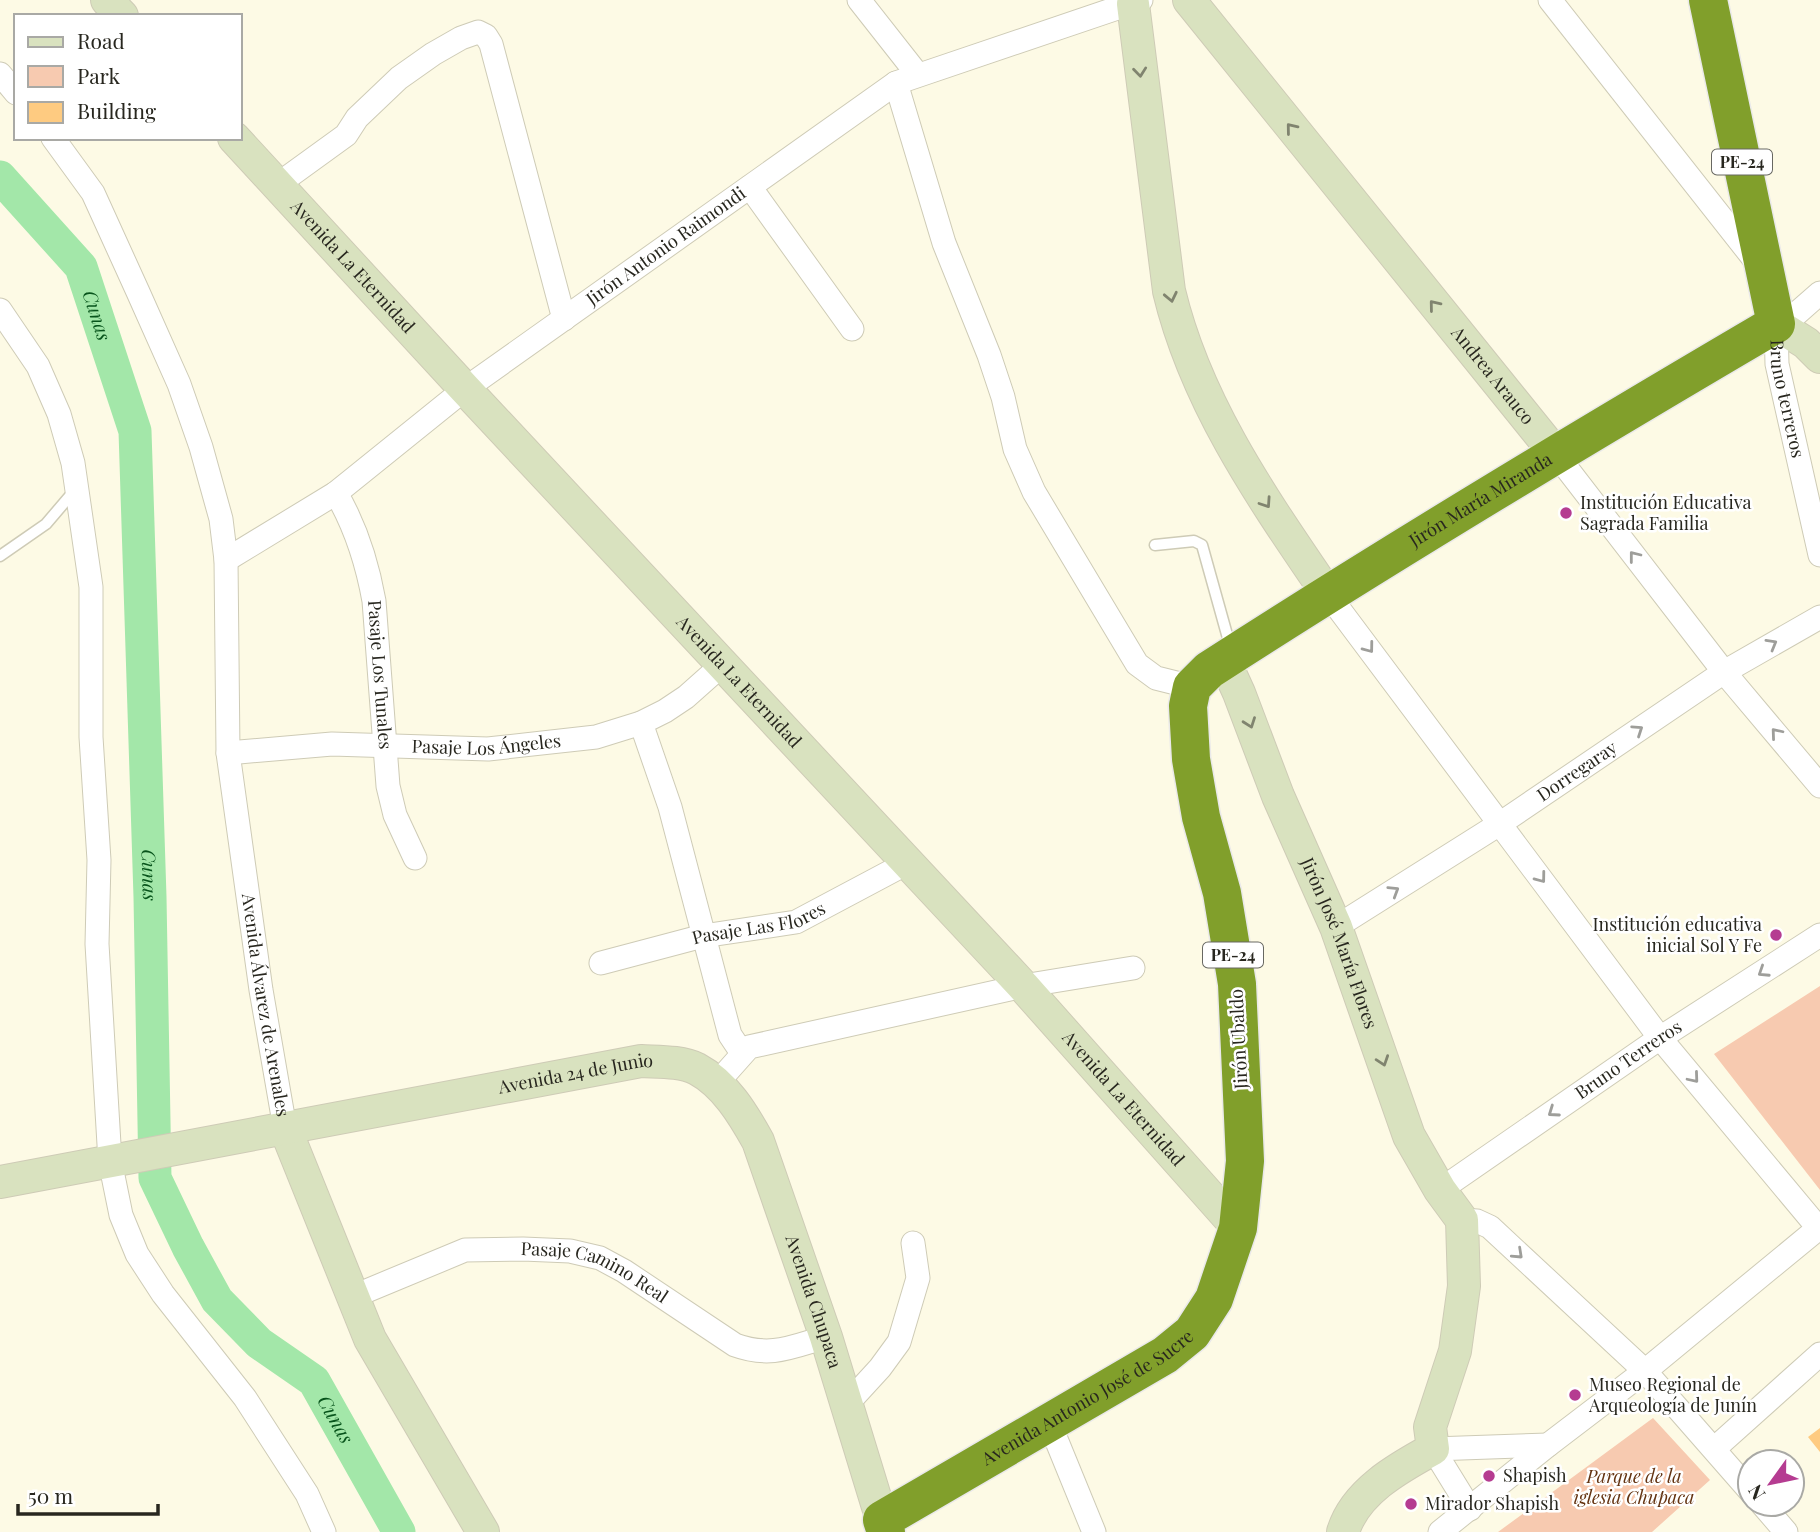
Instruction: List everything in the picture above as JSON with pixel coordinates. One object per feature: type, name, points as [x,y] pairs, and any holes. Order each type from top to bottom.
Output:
[{"type":"highway","name":"PE-24","points":[[1708,0],[1776,324]]},
{"type":"highway","name":"Jirón María Miranda","points":[[1192,687],[1209,670],[1328,593],[1555,453],[1776,324]]},
{"type":"highway","name":"Jirón Ubaldo","points":[[1192,687],[1188,706],[1191,759],[1202,817],[1222,893],[1237,984],[1245,1161],[1238,1228]]},
{"type":"highway","name":"Avenida Antonio José de Sucre","points":[[877,1528],[1049,1422],[1165,1355],[1192,1333],[1213,1299],[1238,1228]]},
{"type":"street","points":[[107,0],[120,14]]},
{"type":"street","points":[[859,0],[918,75]]},
{"type":"street","name":"Andrea Arauco","points":[[1189,0],[1555,453],[1724,672],[1820,786]]},
{"type":"street","points":[[1550,0],[1765,272]]},
{"type":"street","points":[[1137,2],[1169,291],[1179,331],[1211,406],[1257,490],[1328,593],[1660,1038],[1820,1228],[1645,1371],[1440,1532]]},
{"type":"street","name":"Jirón Antonio Raimondi","points":[[226,560],[336,493],[465,389],[896,83],[1137,2]]},
{"type":"street","points":[[277,185],[346,135],[357,118],[399,78],[433,54],[478,32],[486,36],[491,44],[564,319]]},
{"type":"street","points":[[0,74],[14,91]]},
{"type":"street","points":[[896,83],[944,243],[989,355],[1003,397],[1014,449],[1034,492],[1137,664],[1156,678],[1192,687]]},
{"type":"street","name":"Avenida Álvarez de Arenales","points":[[54,140],[93,192],[179,384],[201,447],[221,519],[226,560],[228,753],[261,989],[285,1128],[370,1339],[483,1532]]},
{"type":"street","name":"Avenida La Eternidad","points":[[236,140],[1023,986],[1238,1228]]},
{"type":"street","points":[[750,187],[852,329]]},
{"type":"street","points":[[1776,324],[1796,314],[1820,293]]},
{"type":"street","points":[[0,310],[23,341],[50,391],[67,438],[91,587],[91,737],[99,860],[97,944],[121,1214],[137,1254],[163,1294],[245,1398],[307,1494],[324,1532]]},
{"type":"street","points":[[1776,324],[1806,343],[1820,357]]},
{"type":"street","name":"Bruno terreros","points":[[1776,324],[1777,364],[1820,555]]},
{"type":"street","name":"Pasaje Los Tunales","points":[[336,493],[361,546],[370,582],[388,786],[395,816],[415,858]]},
{"type":"street","name":"Dorregaray","points":[[1336,927],[1501,823],[1724,672],[1820,617]]},
{"type":"street","name":"Jirón José María Flores","points":[[1228,658],[1278,796],[1336,927],[1409,1136],[1440,1190],[1462,1220]]},
{"type":"street","name":"Pasaje Los Ángeles","points":[[228,753],[332,744],[455,749],[530,746],[596,737],[641,723],[686,696],[722,665]]},
{"type":"street","points":[[641,723],[670,807],[730,1035],[742,1053]]},
{"type":"street","name":"Pasaje Las Flores","points":[[601,963],[703,936],[796,922],[908,863]]},
{"type":"street","name":"Bruno Terreros","points":[[1440,1190],[1660,1038],[1820,935]]},
{"type":"street","points":[[717,1083],[749,1047],[1023,986],[1133,968]]},
{"type":"street","name":"Avenida 24 de Junio","points":[[0,1182],[641,1061],[695,1068],[717,1083]]},
{"type":"street","name":"Avenida Chupaca","points":[[717,1083],[741,1111],[758,1140],[826,1337],[877,1528]]},
{"type":"street","points":[[1469,1508],[1433,1449],[1430,1427],[1455,1351],[1464,1286],[1462,1220],[1477,1221],[1490,1227],[1645,1371],[1736,1475]]},
{"type":"street","points":[[846,1404],[880,1368],[899,1342],[918,1278],[913,1243]]},
{"type":"street","name":"Pasaje Camino Real","points":[[352,1297],[465,1250],[570,1251],[600,1258],[624,1271],[735,1345],[753,1352],[770,1353],[826,1337]]},
{"type":"street","points":[[1714,1449],[1820,1354]]},
{"type":"street","points":[[1049,1422],[1094,1532]]},
{"type":"street","points":[[1343,1532],[1355,1506],[1369,1491],[1410,1461],[1433,1449],[1548,1446]]},
{"type":"street","points":[[1774,1518],[1786,1532]]},
{"type":"lane","points":[[0,556],[46,524],[77,488]]},
{"type":"lane","points":[[1154,545],[1194,541],[1202,545],[1228,658]]},
{"type":"green space","points":[[1820,986],[1820,1190],[1714,1054]]},
{"type":"green space","name":"Parque de la iglesia Chupaca","points":[[1653,1418],[1710,1480],[1652,1532],[1498,1532]]},
{"type":"building","points":[[1820,1428],[1820,1452],[1808,1437]]},
{"type":"waterway","name":"Cunas","points":[[0,177],[81,267],[135,431],[150,897],[155,1178],[217,1300],[259,1343],[314,1381],[399,1532]]},
{"type":"place","name":"Institución Educativa Sagrada Familia","points":[[1566,513]]},
{"type":"place","name":"Institución educativa inicial Sol Y Fe","points":[[1776,935]]},
{"type":"place","name":"Museo Regional de Arqueología de Junín","points":[[1575,1395]]},
{"type":"place","name":"Shapish","points":[[1489,1476]]},
{"type":"place","name":"Mirador Shapish","points":[[1411,1504]]}]
